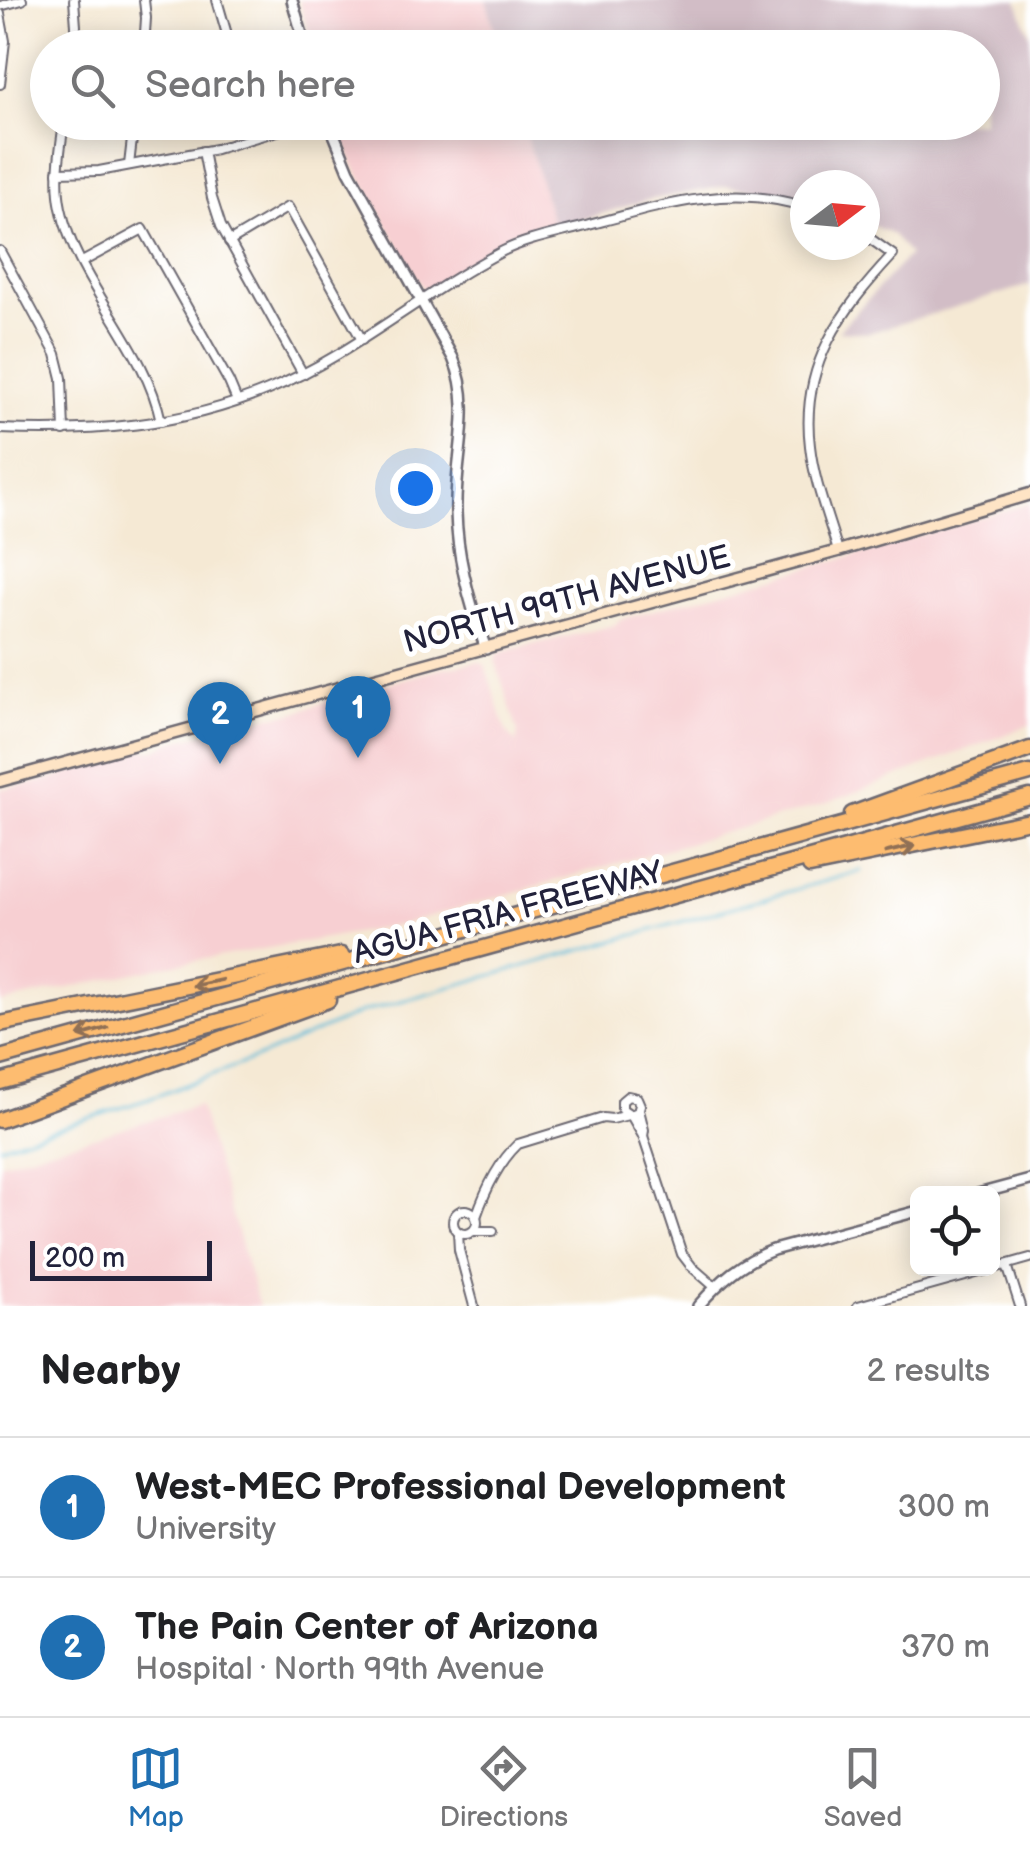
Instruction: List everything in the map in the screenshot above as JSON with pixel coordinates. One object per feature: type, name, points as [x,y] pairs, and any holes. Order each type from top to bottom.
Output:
[{"type":"highway","points":[[728,856],[1030,749]]},
{"type":"highway","name":"AGUA FRIA FREEWAY","points":[[0,1058],[1030,773]]},
{"type":"highway","name":"AGUA FRIA FREEWAY","points":[[0,1082],[1030,796]]},
{"type":"highway","points":[[735,878],[870,855],[1030,821]]},
{"type":"highway","points":[[0,1024],[387,944],[440,937]]},
{"type":"highway","points":[[0,1120],[446,959]]},
{"type":"main road","name":"NORTH 99TH AVENUE","points":[[0,781],[838,551],[1030,494]]},
{"type":"street","points":[[0,6],[22,0]]},
{"type":"street","points":[[74,0],[76,30]]},
{"type":"street","points":[[144,0],[145,30]]},
{"type":"street","points":[[217,0],[226,30]]},
{"type":"street","points":[[292,0],[301,30]]},
{"type":"street","points":[[0,14],[5,42],[0,84]]},
{"type":"street","points":[[62,140],[58,172],[69,236],[146,375],[161,420]]},
{"type":"street","points":[[129,166],[132,140]]},
{"type":"street","points":[[58,172],[129,166],[247,140]]},
{"type":"street","points":[[336,140],[349,170],[453,358],[464,394],[456,494],[458,542],[486,649]]},
{"type":"street","points":[[203,152],[216,212],[229,242],[303,374]]},
{"type":"street","points":[[0,429],[111,428],[237,401],[303,374],[508,248],[692,198],[738,196],[790,203]]},
{"type":"street","points":[[229,242],[288,207],[362,340]]},
{"type":"street","points":[[82,262],[143,229],[237,401]]},
{"type":"street","points":[[838,551],[810,449],[811,391],[834,328],[860,290],[893,255],[880,245]]},
{"type":"street","points":[[0,251],[58,363],[64,431]]},
{"type":"street","points":[[136,380],[146,375]]},
{"type":"street","points":[[462,1257],[484,1194],[509,1152],[518,1144],[604,1118],[626,1097],[634,1096],[640,1102],[633,1113],[604,1118]]},
{"type":"street","points":[[621,1104],[624,1112],[633,1113]]},
{"type":"street","points":[[633,1113],[682,1254],[715,1287]]},
{"type":"street","points":[[1000,1188],[1030,1180]]},
{"type":"street","points":[[474,1306],[454,1218],[484,1194]]},
{"type":"street","points":[[462,1210],[469,1211],[474,1226]]},
{"type":"street","points":[[698,1306],[739,1266],[762,1254],[910,1213]]},
{"type":"street","points":[[458,1232],[474,1226]]},
{"type":"street","points":[[858,1306],[1030,1258]]},
{"type":"street","points":[[1007,1264],[1020,1306]]},
{"type":"shaded area","points":[[299,0],[486,0],[495,30],[308,30]]},
{"type":"shaded area","points":[[486,0],[1017,0],[1030,35],[1030,285],[868,333],[838,331],[909,255],[893,235],[880,229],[880,170],[790,170],[790,194],[727,186],[648,200],[554,228],[528,140],[1000,140],[1000,30],[495,30]]},
{"type":"shaded area","points":[[343,140],[528,140],[554,228],[504,245],[426,290],[354,166]]},
{"type":"shaded area","points":[[1030,503],[1030,725],[825,804],[399,925],[171,965],[0,1003],[0,789],[59,777],[143,750],[153,751],[169,743],[294,713],[444,668],[479,662],[485,665],[506,731],[516,744],[518,732],[495,660],[498,653],[615,625],[619,620]]},
{"type":"shaded area","points":[[199,1105],[259,1306],[0,1306],[0,1163]]},
{"type":"waterway","points":[[0,1146],[149,1099],[362,1012],[861,871]]},
{"type":"place","name":"West-MEC Professional Development","points":[[358,758]]},
{"type":"place","name":"The Pain Center of Arizona","points":[[220,764]]}]
